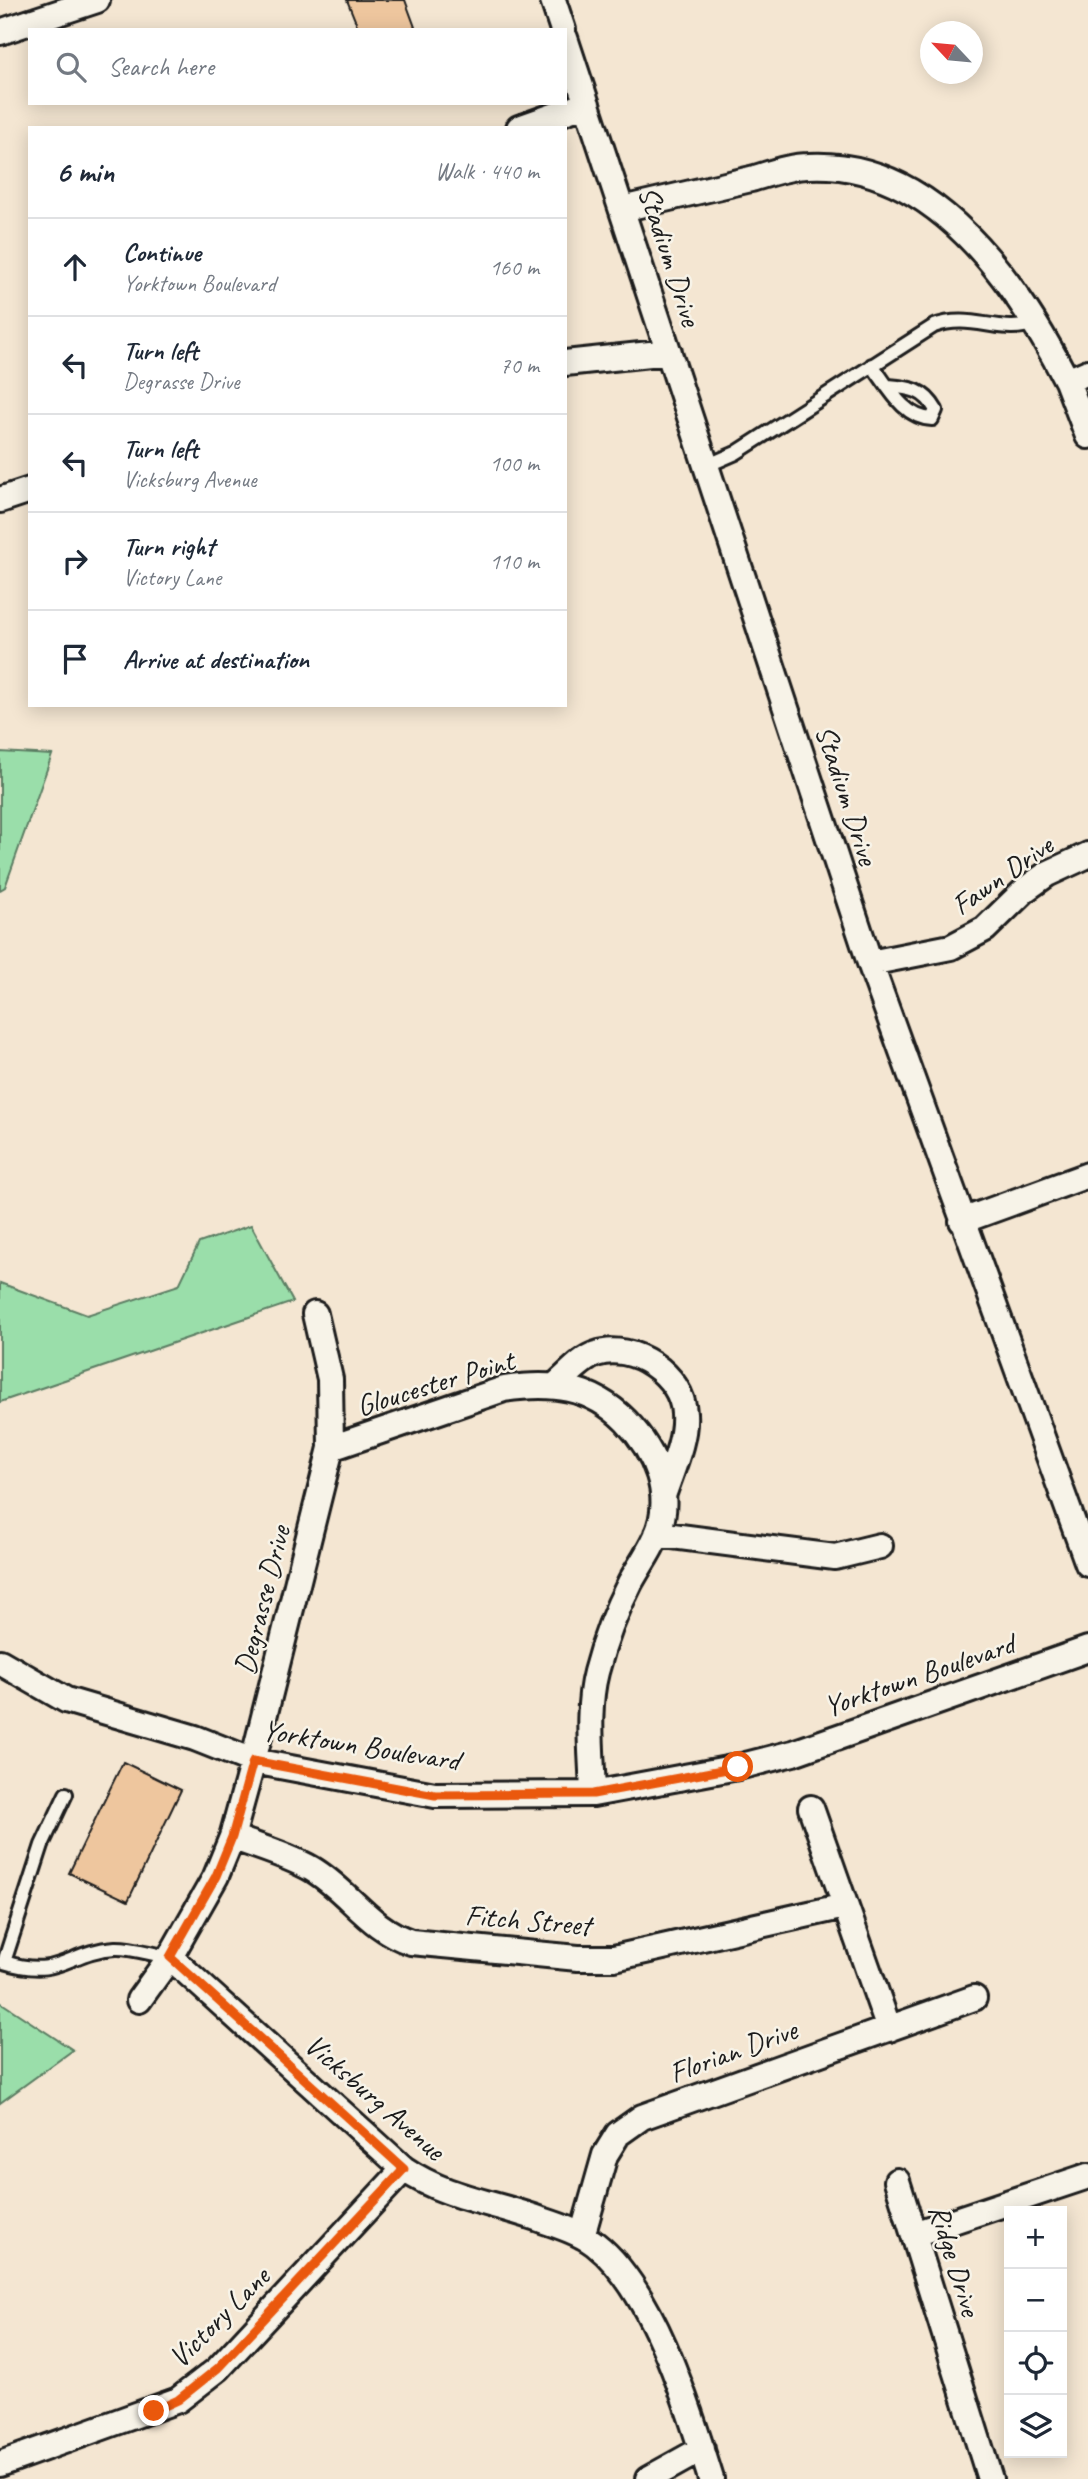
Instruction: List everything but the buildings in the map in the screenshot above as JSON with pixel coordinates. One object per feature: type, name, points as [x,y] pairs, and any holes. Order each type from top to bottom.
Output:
[{"type":"street","points":[[0,32],[97,0]]},
{"type":"street","points":[[553,0],[561,28]]},
{"type":"street","name":"Stadium Drive","points":[[567,44],[870,963],[1088,1564]]},
{"type":"street","points":[[525,126],[587,104]]},
{"type":"street","points":[[622,209],[807,165],[876,176],[915,192],[955,224],[979,250],[1078,377],[1088,436]]},
{"type":"street","points":[[567,363],[669,352]]},
{"type":"street","points":[[0,500],[28,491]]},
{"type":"street","name":"Fawn Drive","points":[[870,963],[951,947],[985,929],[1026,889],[1047,874],[1088,855]]},
{"type":"street","points":[[962,1221],[1088,1175]]},
{"type":"street","name":"Degrasse Drive","points":[[139,2000],[170,1957],[200,1906],[232,1837],[253,1761],[331,1448],[330,1379],[315,1314]]},
{"type":"street","name":"Gloucester Point","points":[[557,1384],[596,1354],[615,1351],[633,1354],[652,1364],[672,1381],[685,1413],[679,1445],[663,1496],[657,1534],[607,1632],[594,1676],[591,1724],[593,1794]]},
{"type":"street","name":"Gloucester Point","points":[[331,1448],[503,1389],[557,1384],[583,1393],[618,1413],[644,1440],[658,1468],[663,1496]]},
{"type":"street","points":[[657,1534],[835,1557],[880,1546]]},
{"type":"street","name":"Yorktown Boulevard","points":[[0,1662],[66,1700],[195,1738],[253,1761],[435,1795],[593,1794],[738,1767],[793,1753],[1088,1650]]},
{"type":"street","points":[[811,1808],[889,2029]]},
{"type":"street","name":"Fitch Street","points":[[232,1837],[311,1868],[335,1885],[375,1925],[393,1936],[411,1942],[578,1958],[614,1958],[845,1906]]},
{"type":"street","name":"Vicksburg Avenue","points":[[170,1957],[404,2169],[428,2186],[541,2219],[582,2236],[604,2252],[633,2284],[654,2322],[711,2479]]},
{"type":"street","name":"Florian Drive","points":[[582,2236],[605,2155],[618,2134],[642,2117],[974,1998]]},
{"type":"street","name":"Victory Lane","points":[[0,2464],[154,2411],[188,2393],[218,2368],[404,2169]]},
{"type":"street","points":[[914,2234],[1088,2176]]},
{"type":"street","name":"Ridge Drive","points":[[897,2181],[990,2479]]},
{"type":"street","points":[[649,2479],[702,2449]]},
{"type":"lane","points":[[706,466],[736,453],[934,326],[951,319],[1023,328],[1035,323]]},
{"type":"lane","points":[[872,365],[888,386]]},
{"type":"lane","points":[[66,1794],[43,1845],[4,1962],[25,1968],[43,1969],[117,1947],[170,1957]]},
{"type":"green space","points":[[0,752],[52,755],[5,887],[0,890]]},
{"type":"green space","points":[[251,1225],[293,1302],[0,1402],[0,1283],[87,1315],[179,1285],[199,1243]]},
{"type":"green space","points":[[0,2002],[73,2050],[0,2103]]},
{"type":"route","points":[[154,2411],[178,2400],[218,2368],[404,2169],[170,1957],[216,1876],[232,1837],[253,1761],[435,1795],[593,1794],[738,1767]]}]
